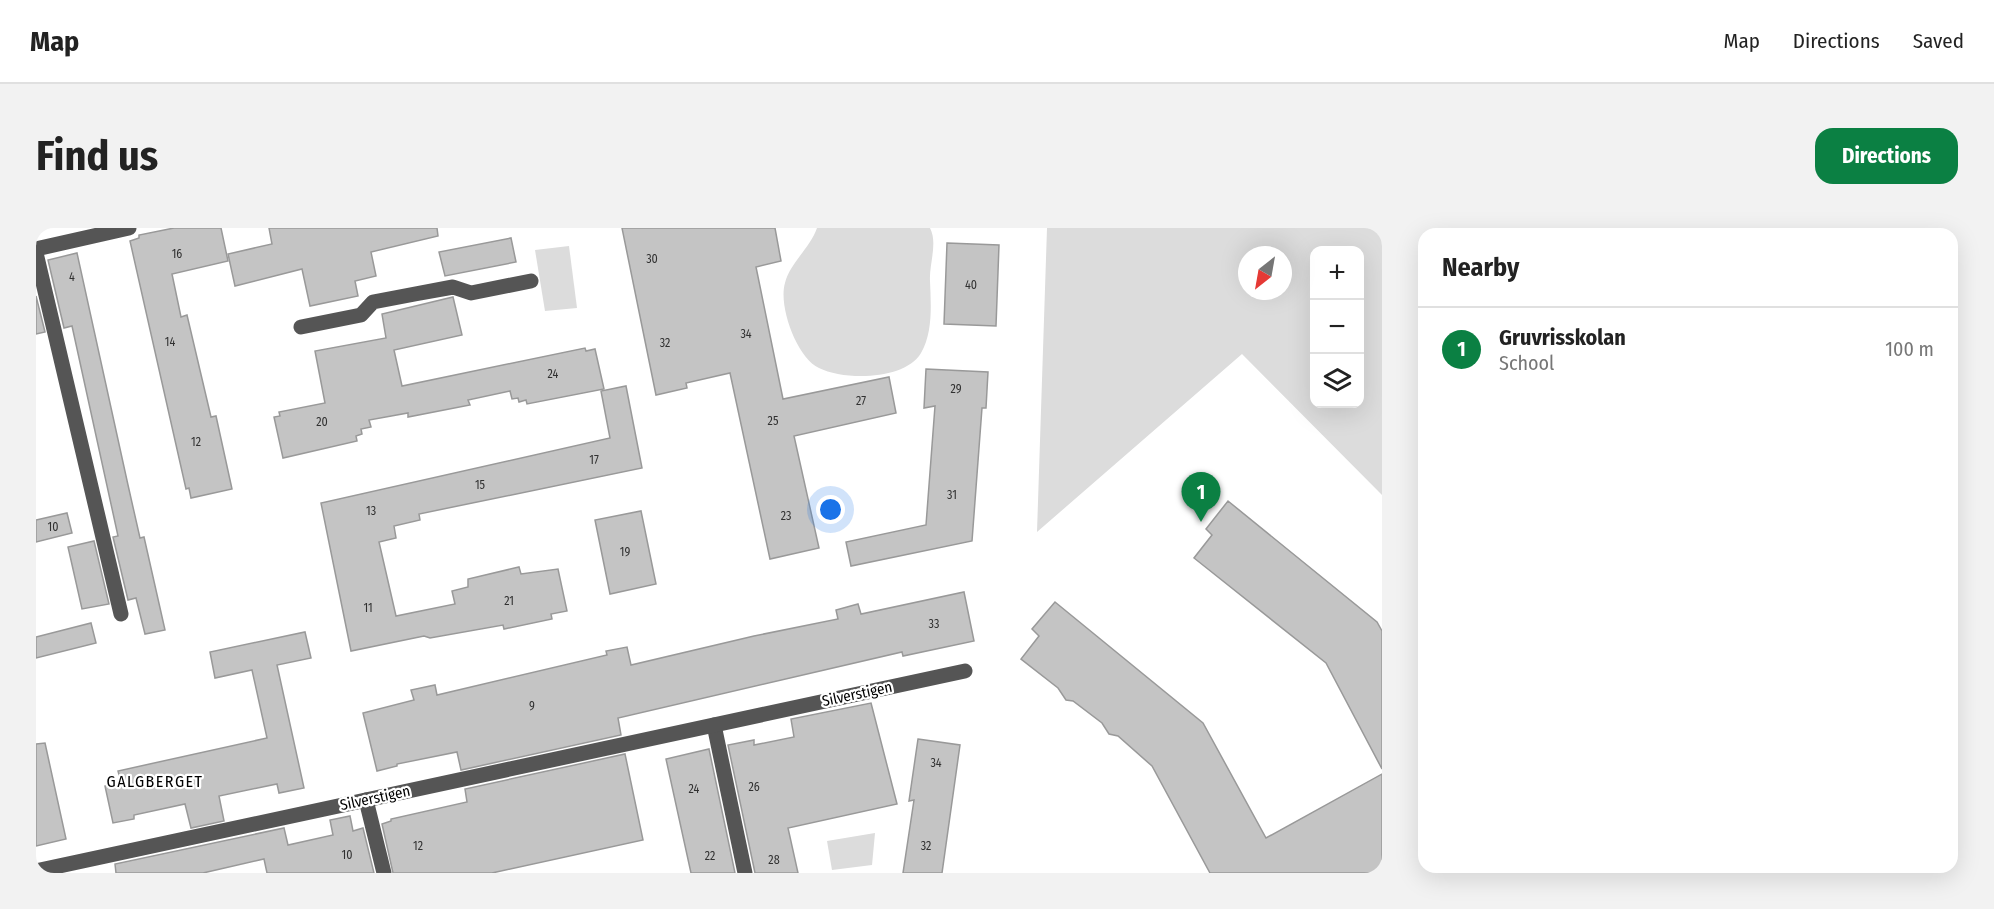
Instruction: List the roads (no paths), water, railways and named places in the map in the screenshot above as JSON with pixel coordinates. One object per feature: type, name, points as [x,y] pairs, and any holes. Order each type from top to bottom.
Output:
[{"type":"street","points":[[36,249],[129,228]]},
{"type":"street","points":[[36,253],[121,614]]},
{"type":"street","points":[[301,327],[361,315],[373,303],[416,294],[453,287],[471,293],[531,281]]},
{"type":"street","name":"Silverstigen","points":[[36,871],[964,671]]},
{"type":"street","points":[[714,725],[745,873]]},
{"type":"street","points":[[366,800],[384,873]]},
{"type":"place","name":"Gruvrisskolan","points":[[1201,522]]},
{"type":"district","name":"GALGBERGET","points":[[155,781]]}]
